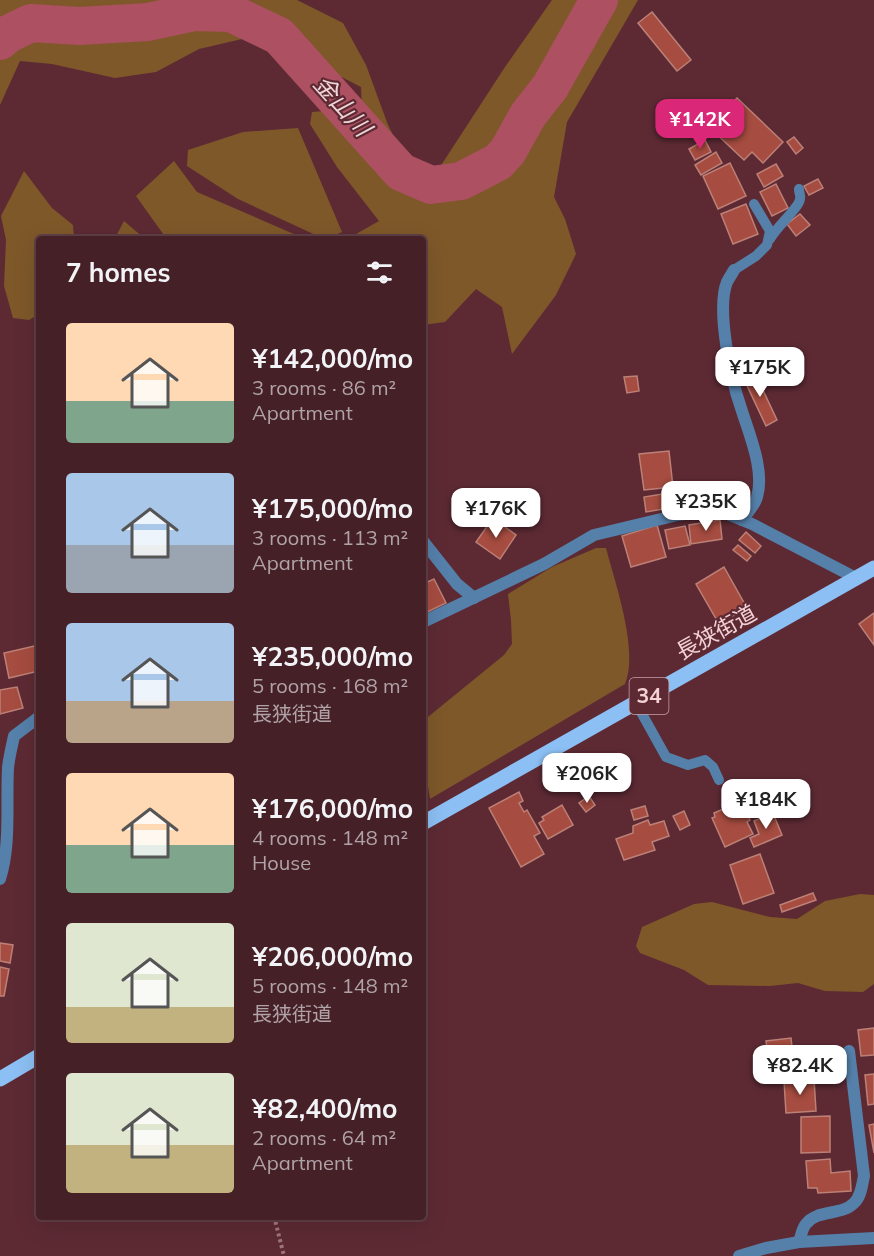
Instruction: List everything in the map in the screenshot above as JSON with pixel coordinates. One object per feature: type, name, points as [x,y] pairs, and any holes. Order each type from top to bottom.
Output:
[{"type":"main road","name":"長狭街道","points":[[426,821],[874,568]]},
{"type":"main road","points":[[0,1079],[36,1058]]},
{"type":"street","points":[[734,270],[727,282],[724,297],[727,358],[740,407],[752,438],[760,481],[757,499],[742,520]]},
{"type":"street","points":[[426,621],[543,564],[594,535],[678,515],[715,509],[742,520],[856,578]]},
{"type":"street","points":[[426,545],[457,584],[474,598]]},
{"type":"street","points":[[0,879],[3,870],[9,808],[8,767],[14,736],[36,719]]},
{"type":"street","points":[[799,1242],[806,1223],[820,1214],[854,1204],[860,1192],[864,1176],[849,1051]]},
{"type":"street","points":[[739,1256],[799,1242],[874,1238]]},
{"type":"lane","points":[[734,270],[756,256],[767,245],[776,229],[795,210],[800,200],[799,189]]},
{"type":"lane","points":[[754,204],[770,231],[767,245]]},
{"type":"lane","points":[[636,703],[666,757],[688,765],[705,760],[713,767],[719,780]]},
{"type":"path","points":[[275,1220],[284,1256]]},
{"type":"shaded area","points":[[0,0],[297,0],[343,23],[366,65],[388,125],[408,165],[438,170],[552,0],[638,0],[567,122],[554,197],[565,219],[576,254],[556,295],[512,354],[502,307],[476,289],[445,322],[426,325],[426,236],[353,236],[379,221],[337,167],[310,124],[312,112],[362,108],[361,87],[320,66],[255,36],[199,49],[156,72],[115,78],[52,64],[20,61],[0,105]]},
{"type":"shaded area","points":[[298,128],[342,232],[333,236],[318,236],[238,199],[187,166],[188,150],[243,132]]},
{"type":"shaded area","points":[[174,161],[197,192],[298,236],[165,236],[136,196]]},
{"type":"shaded area","points":[[24,171],[52,208],[73,225],[74,236],[36,236],[36,316],[29,320],[13,318],[4,286],[6,240],[1,216]]},
{"type":"shaded area","points":[[124,221],[142,236],[116,236]]},
{"type":"shaded area","points":[[596,548],[606,548],[628,635],[629,670],[625,684],[430,799],[426,774],[426,719],[504,655],[512,644],[508,594],[552,567]]},
{"type":"shaded area","points":[[860,894],[874,895],[874,984],[863,992],[825,991],[798,983],[770,986],[708,985],[684,970],[640,953],[636,946],[642,927],[694,904],[712,902],[770,917],[797,919],[825,901]]},
{"type":"building","points":[[652,12],[691,60],[677,71],[638,23]]},
{"type":"building","points":[[737,98],[783,142],[763,163],[752,152],[744,160],[709,127]]},
{"type":"building","points":[[794,137],[803,148],[796,154],[787,142]]},
{"type":"building","points":[[705,140],[711,152],[695,160],[689,149]]},
{"type":"building","points":[[716,152],[722,163],[701,175],[695,165]]},
{"type":"building","points":[[730,163],[746,196],[718,209],[703,176]]},
{"type":"building","points":[[776,164],[783,176],[764,187],[757,174]]},
{"type":"building","points":[[818,179],[823,188],[809,195],[804,186]]},
{"type":"building","points":[[776,184],[788,208],[772,216],[760,192]]},
{"type":"building","points":[[746,204],[758,234],[733,244],[721,214]]},
{"type":"building","points":[[800,214],[810,225],[796,236],[787,224]]},
{"type":"building","points":[[753,369],[777,420],[766,426],[742,375]]},
{"type":"building","points":[[637,376],[639,391],[627,393],[624,377]]},
{"type":"building","points":[[669,451],[673,487],[644,490],[639,454]]},
{"type":"building","points":[[662,494],[664,509],[646,512],[644,497]]},
{"type":"building","points":[[493,518],[516,535],[500,559],[476,542]]},
{"type":"building","points":[[720,520],[722,539],[691,544],[689,525]]},
{"type":"building","points":[[657,525],[666,557],[631,567],[622,536]]},
{"type":"building","points":[[685,526],[690,545],[669,549],[665,530]]},
{"type":"building","points":[[746,532],[761,546],[755,553],[739,540]]},
{"type":"building","points":[[738,545],[751,556],[747,561],[733,550]]},
{"type":"building","points":[[724,567],[747,608],[719,624],[696,584]]},
{"type":"building","points":[[434,579],[446,603],[426,613],[426,583]]},
{"type":"building","points":[[874,613],[874,645],[859,624]]},
{"type":"building","points":[[36,646],[36,672],[9,678],[4,653]]},
{"type":"building","points":[[17,687],[23,708],[0,714],[0,690]]},
{"type":"building","points":[[519,792],[523,801],[519,803],[524,812],[527,810],[540,833],[534,836],[544,854],[521,867],[489,808]]},
{"type":"building","points":[[589,796],[595,805],[586,812],[579,803]]},
{"type":"building","points":[[742,801],[750,820],[747,822],[753,834],[725,847],[712,818],[715,817],[714,813]]},
{"type":"building","points":[[562,805],[573,825],[548,839],[539,823],[544,820],[542,817]]},
{"type":"building","points":[[645,806],[648,816],[634,820],[631,810]]},
{"type":"building","points":[[684,811],[690,825],[680,830],[673,816]]},
{"type":"building","points":[[773,813],[782,835],[754,847],[750,838],[759,834],[754,821]]},
{"type":"building","points":[[648,820],[650,825],[664,821],[669,836],[652,842],[655,850],[624,860],[616,839],[633,833],[633,826]]},
{"type":"building","points":[[760,854],[774,893],[743,904],[730,865]]},
{"type":"building","points":[[813,893],[816,900],[782,912],[780,905]]},
{"type":"building","points":[[0,943],[13,945],[10,963],[0,961]]},
{"type":"building","points":[[0,967],[9,969],[4,996],[0,996]]},
{"type":"building","points":[[874,1028],[874,1055],[861,1056],[858,1030]]},
{"type":"building","points":[[791,1038],[795,1073],[770,1076],[766,1041]]},
{"type":"building","points":[[874,1074],[874,1104],[868,1105],[865,1075]]},
{"type":"building","points":[[814,1079],[816,1111],[786,1113],[784,1081]]},
{"type":"building","points":[[830,1116],[830,1152],[801,1153],[801,1117]]},
{"type":"building","points":[[874,1124],[874,1153],[869,1125]]},
{"type":"building","points":[[830,1159],[831,1173],[850,1171],[851,1191],[818,1193],[817,1188],[808,1188],[806,1161]]},
{"type":"waterway","name":"金山川","points":[[0,41],[8,34],[31,23],[79,26],[148,22],[195,12],[231,13],[279,36],[401,172],[431,185],[461,181],[498,162],[508,151],[528,115],[550,87],[599,0]]}]
